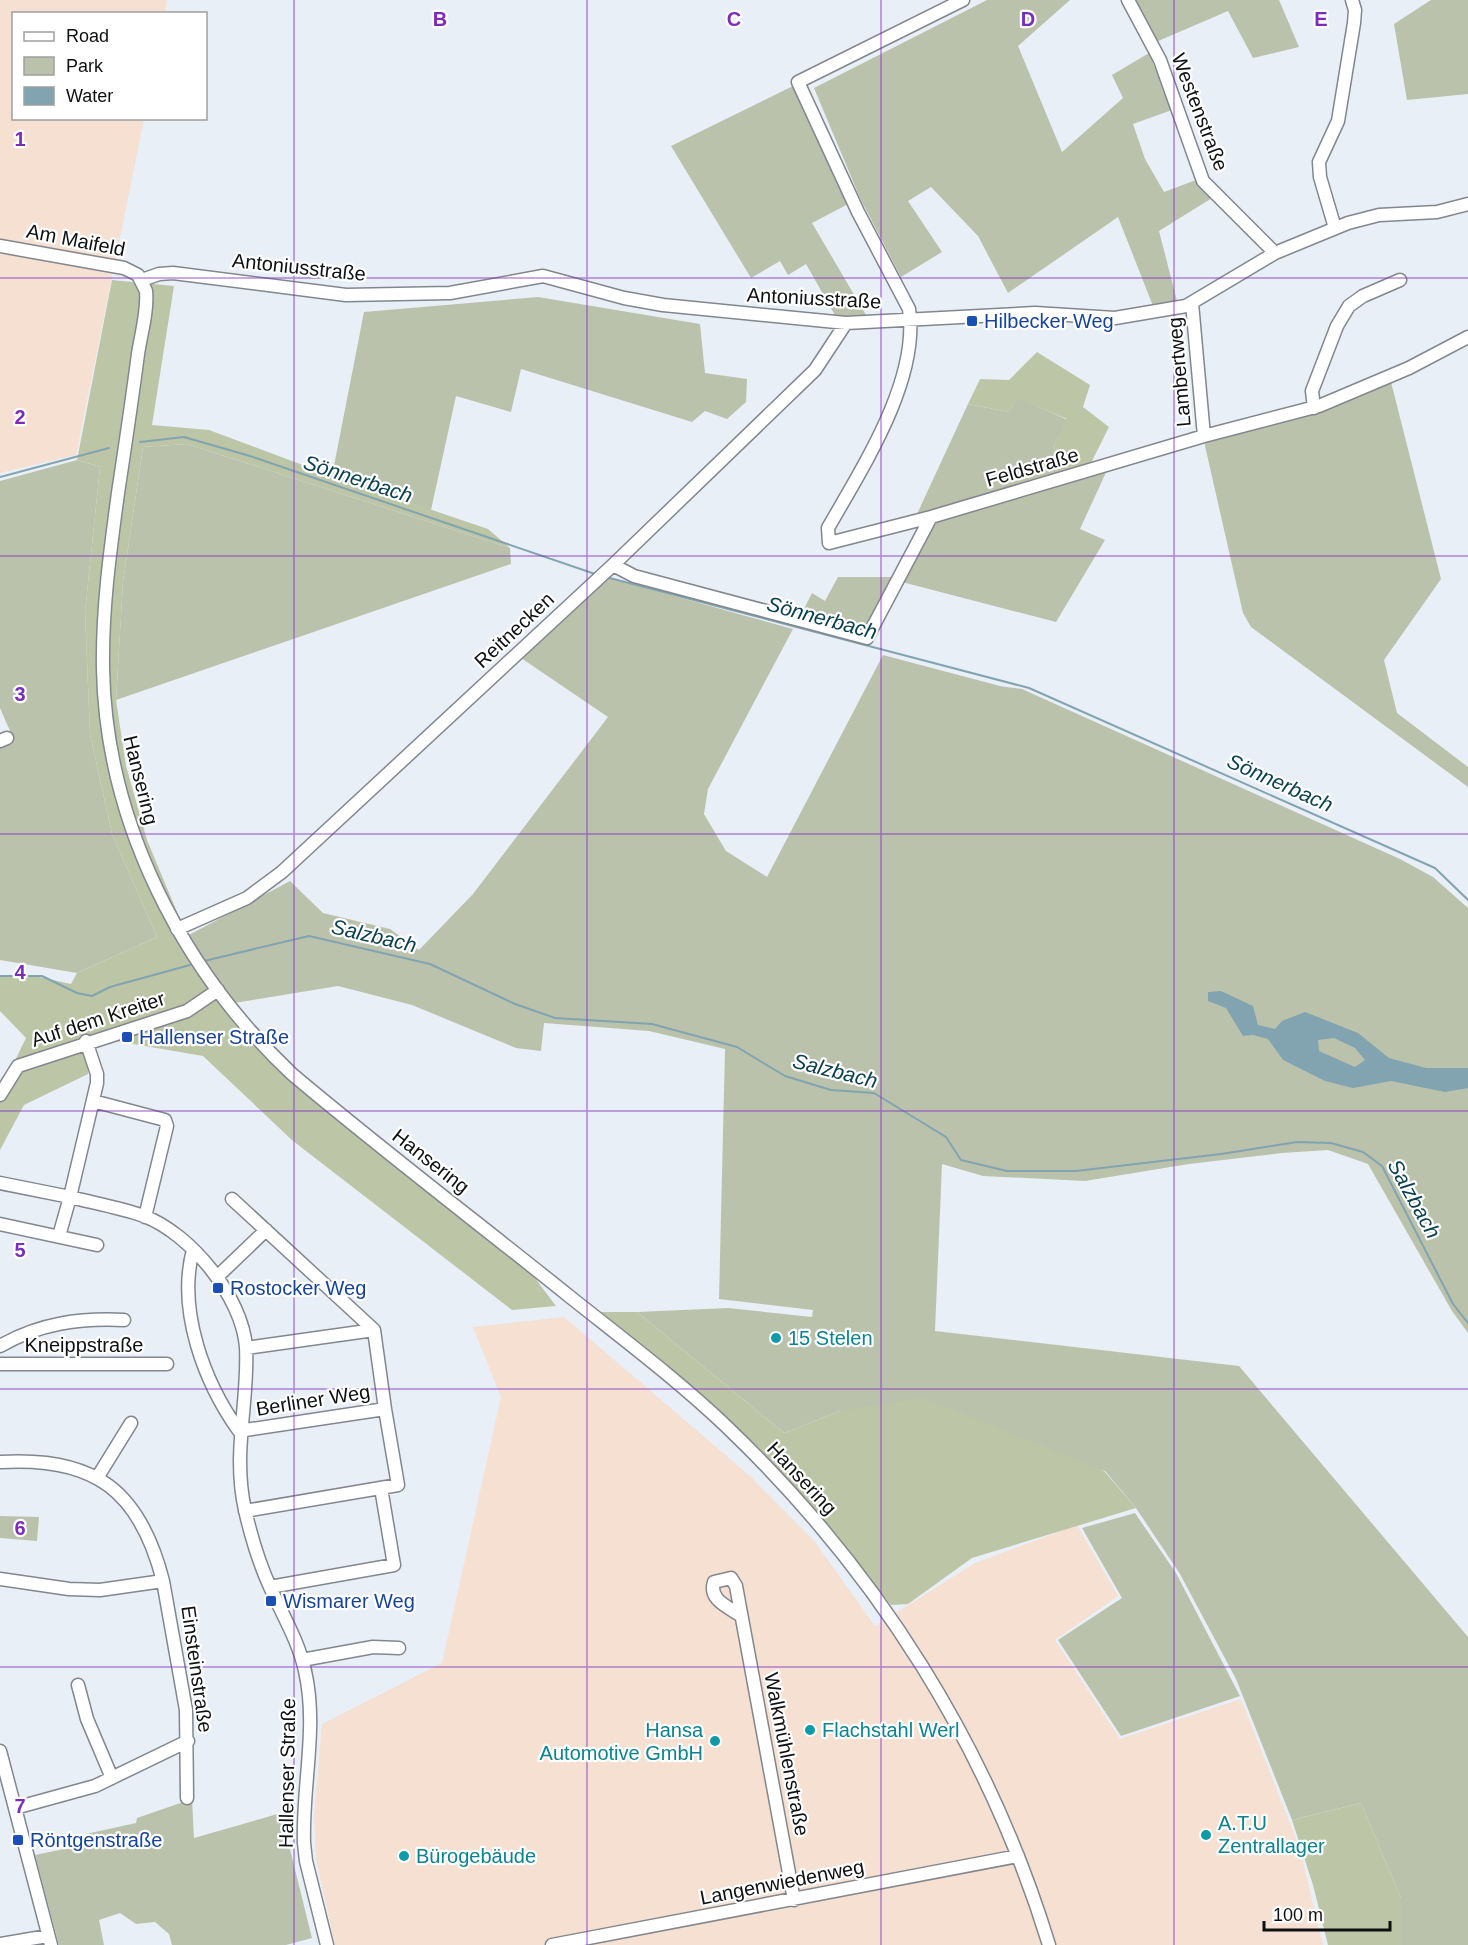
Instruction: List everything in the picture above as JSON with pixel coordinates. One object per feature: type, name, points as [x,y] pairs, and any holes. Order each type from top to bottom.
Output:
[{"type":"street","points":[[911,321],[909,309],[858,212],[798,82],[963,0]]},
{"type":"street","name":"Westenstraße","points":[[1128,0],[1160,60],[1203,181],[1275,253]]},
{"type":"street","points":[[1335,228],[1320,177],[1319,162],[1338,121],[1354,23],[1355,10],[1352,0]]},
{"type":"street","name":"Antoniusstraße","points":[[142,280],[159,274],[173,273],[346,296],[450,292],[543,276],[624,298],[663,305],[846,323],[1035,313],[1115,318],[1178,309],[1192,303],[1275,253],[1335,228],[1380,215],[1437,212],[1468,204]]},
{"type":"street","name":"Am Maifeld","points":[[0,246],[124,268],[134,272],[142,280]]},
{"type":"street","name":"Hansering","points":[[142,280],[147,298],[110,551],[103,629],[103,671],[110,743],[127,813],[158,892],[177,929],[218,990],[261,1043],[292,1074],[657,1366],[727,1427],[800,1502],[876,1596],[942,1697],[982,1772],[1018,1856],[1049,1945]]},
{"type":"street","points":[[1314,408],[1312,391],[1337,326],[1349,306],[1363,296],[1400,280]]},
{"type":"street","name":"Lambertweg","points":[[1192,303],[1204,436]]},
{"type":"street","name":"Feldstraße","points":[[911,321],[903,376],[892,407],[828,528],[829,543],[930,517],[1204,436],[1314,408],[1409,368],[1468,337]]},
{"type":"street","name":"Reitnecken","points":[[177,929],[247,898],[274,879],[606,572],[815,370],[846,323]]},
{"type":"street","points":[[606,572],[634,576],[867,638],[930,517]]},
{"type":"street","name":"Auf dem Kreiter","points":[[0,1095],[18,1066],[86,1041],[187,1011],[218,990]]},
{"type":"street","points":[[59,1236],[93,1101],[97,1074],[86,1041]]},
{"type":"street","points":[[93,1101],[165,1120],[167,1126],[145,1217]]},
{"type":"street","name":"Hallenser Straße","points":[[0,1183],[70,1197],[145,1217],[169,1229],[217,1277],[235,1305],[243,1329],[246,1348],[239,1431],[245,1511],[270,1587],[302,1660],[309,1693],[310,1718],[304,1843],[306,1861],[327,1945]]},
{"type":"street","points":[[232,1199],[374,1330]]},
{"type":"street","points":[[0,1224],[97,1245]]},
{"type":"street","points":[[217,1277],[266,1230]]},
{"type":"street","name":"Hallenser Straße","points":[[193,1251],[188,1279],[189,1306],[195,1338],[217,1390],[239,1431]]},
{"type":"street","points":[[0,1346],[43,1328],[85,1318],[124,1320]]},
{"type":"street","points":[[246,1348],[374,1330]]},
{"type":"street","name":"Berliner Weg","points":[[239,1431],[385,1409],[374,1330]]},
{"type":"street","name":"Kneippstraße","points":[[0,1364],[167,1364]]},
{"type":"street","points":[[245,1511],[398,1485],[385,1409]]},
{"type":"street","points":[[97,1478],[130,1423]]},
{"type":"street","name":"Einsteinstraße","points":[[0,1462],[56,1464],[97,1478],[128,1502],[138,1515],[153,1546],[163,1581],[186,1710],[187,1798]]},
{"type":"street","points":[[270,1587],[394,1564],[381,1488]]},
{"type":"street","points":[[0,1579],[69,1589],[100,1590],[163,1581]]},
{"type":"street","name":"Walkmühlenstraße","points":[[741,1616],[794,1900]]},
{"type":"street","points":[[302,1660],[373,1647],[399,1648]]},
{"type":"street","points":[[78,1685],[87,1719],[112,1778]]},
{"type":"street","points":[[15,1808],[65,1796],[112,1778],[188,1741]]},
{"type":"street","points":[[0,1751],[49,1940],[0,1944]]},
{"type":"street","name":"Langenwiedenweg","points":[[552,1945],[1018,1856]]},
{"type":"shaded area","points":[[0,0],[167,0],[165,12],[12,12],[12,120],[144,120],[76,455],[0,473]]},
{"type":"shaded area","points":[[564,1317],[750,1476],[815,1542],[875,1626],[975,1563],[1077,1525],[1118,1596],[1055,1640],[1120,1739],[1241,1699],[1299,1846],[1323,1945],[335,1945],[316,1859],[314,1816],[322,1724],[442,1663],[501,1397],[473,1327]]},
{"type":"green space","points":[[987,0],[1070,0],[1018,46],[1062,152],[1123,98],[1112,75],[1149,53],[1172,110],[1133,124],[1145,159],[1164,192],[1196,180],[1212,198],[1159,231],[1177,301],[1153,306],[1118,217],[1008,293],[978,236],[931,187],[908,201],[942,252],[901,277],[860,198],[814,88]]},
{"type":"green space","points":[[1133,0],[1279,0],[1299,47],[1253,58],[1228,11],[1156,42]]},
{"type":"green space","points":[[1431,0],[1468,0],[1468,94],[1407,100],[1394,24]]},
{"type":"green space","points":[[795,85],[850,203],[812,223],[866,315],[836,317],[806,264],[788,275],[780,261],[751,278],[671,146]]},
{"type":"green space","points":[[112,280],[174,286],[152,425],[209,430],[332,476],[488,529],[510,548],[187,444],[143,447],[123,582],[116,700],[126,766],[147,840],[187,936],[234,1003],[273,1050],[348,1115],[504,1237],[556,1306],[512,1310],[293,1141],[203,1056],[87,1036],[88,1074],[24,1105],[0,1150],[0,1091],[26,1038],[0,1011],[0,975],[39,977],[71,984],[77,973],[157,937],[112,834],[90,734],[85,612],[100,467],[77,460]]},
{"type":"green space","points":[[538,297],[700,324],[705,373],[747,379],[746,402],[727,419],[705,411],[692,422],[521,369],[511,412],[456,396],[431,510],[332,476],[364,312]]},
{"type":"green space","points":[[1037,352],[1090,385],[1083,407],[1109,427],[1091,463],[1068,470],[1053,447],[1067,419],[1017,398],[1009,412],[968,404],[980,379],[1009,380]]},
{"type":"green space","points":[[1390,378],[1441,579],[1384,660],[1397,713],[1468,767],[1468,787],[1251,627],[1243,613],[1205,446],[1206,437]]},
{"type":"green space","points":[[1017,397],[1068,420],[1053,447],[1068,470],[917,514],[968,404],[1009,412]]},
{"type":"green space","points":[[187,444],[510,548],[511,564],[116,700],[123,582],[143,447]]},
{"type":"green space","points":[[77,460],[100,467],[85,612],[90,734],[112,834],[157,937],[77,973],[0,960],[0,745],[14,740],[0,708],[0,481]]},
{"type":"green space","points":[[1108,468],[1080,529],[1105,540],[1056,622],[902,582],[930,525],[941,518]]},
{"type":"green space","points":[[606,577],[793,629],[708,789],[704,814],[726,851],[767,877],[883,655],[1000,686],[1022,689],[1400,859],[1433,877],[1468,908],[1468,1333],[1452,1311],[1368,1164],[1328,1150],[1189,1164],[1085,1181],[983,1176],[942,1164],[935,1331],[1239,1366],[1468,1637],[1468,1945],[1401,1945],[1401,1898],[1361,1803],[1292,1820],[1236,1679],[1180,1574],[1136,1508],[1105,1471],[840,1411],[784,1433],[637,1312],[728,1308],[812,1317],[813,1310],[719,1299],[725,1049],[649,1031],[544,1023],[541,1051],[516,1048],[412,1005],[338,986],[234,1003],[187,936],[290,881],[323,913],[390,929],[419,950],[473,894],[608,717],[521,658]]},
{"type":"green space","points":[[838,577],[896,577],[871,628],[859,633],[801,615],[812,593],[825,601]]},
{"type":"green space","points":[[598,1312],[637,1312],[784,1433],[840,1411],[923,1398],[1104,1471],[1136,1508],[972,1558],[908,1604],[891,1605],[808,1504],[729,1423]]},
{"type":"green space","points":[[1135,1513],[1176,1573],[1240,1696],[1121,1736],[1058,1640],[1122,1598],[1082,1528]]},
{"type":"green space","points":[[0,1516],[39,1517],[37,1541],[0,1538]]},
{"type":"green space","points":[[192,1799],[194,1838],[281,1813],[312,1938],[286,1945],[172,1945],[169,1934],[155,1922],[136,1924],[120,1913],[99,1920],[104,1945],[59,1945],[35,1855],[88,1844],[86,1834],[136,1823],[137,1818]]},
{"type":"green space","points":[[1361,1803],[1401,1898],[1401,1945],[1328,1945],[1313,1885],[1292,1820]]},
{"type":"water","points":[[1221,991],[1253,1006],[1258,1025],[1275,1029],[1282,1021],[1305,1012],[1358,1033],[1389,1058],[1426,1068],[1468,1068],[1468,1088],[1445,1092],[1391,1081],[1353,1088],[1325,1081],[1283,1060],[1268,1039],[1253,1035],[1243,1036],[1226,1008],[1208,1001],[1208,992]],"holes":[[[1334,1038],[1355,1048],[1365,1060],[1355,1067],[1319,1051],[1318,1040]]]},
{"type":"waterway","name":"Sönnerbach","points":[[140,442],[184,437],[250,456],[598,575]]},
{"type":"waterway","name":"Sönnerbach","points":[[0,477],[109,448]]},
{"type":"waterway","name":"Sönnerbach","points":[[606,577],[1029,688],[1435,868],[1468,900]]},
{"type":"waterway","name":"Salzbach","points":[[204,961],[309,936],[430,964],[515,1004],[555,1018],[652,1024],[737,1047],[785,1076],[831,1090],[874,1093],[946,1137],[961,1160],[1007,1171],[1076,1171],[1221,1154],[1297,1142],[1331,1143],[1363,1152],[1382,1166],[1453,1304],[1468,1323]]},
{"type":"waterway","name":"Salzbach","points":[[0,976],[42,976],[77,993],[92,996],[110,987],[190,965]]},
{"type":"place","name":"Hilbecker Weg","points":[[972,321]]},
{"type":"place","name":"Hallenser Straße","points":[[127,1037]]},
{"type":"place","name":"Rostocker Weg","points":[[218,1288]]},
{"type":"place","name":"15 Stelen","points":[[776,1338]]},
{"type":"place","name":"Wismarer Weg","points":[[271,1601]]},
{"type":"place","name":"Flachstahl Werl","points":[[810,1730]]},
{"type":"place","name":"Hansa Automotive GmbH","points":[[715,1741]]},
{"type":"place","name":"A.T.U Zentrallager","points":[[1206,1835]]},
{"type":"place","name":"Röntgenstraße","points":[[18,1840]]},
{"type":"place","name":"Bürogebäude","points":[[404,1856]]}]
